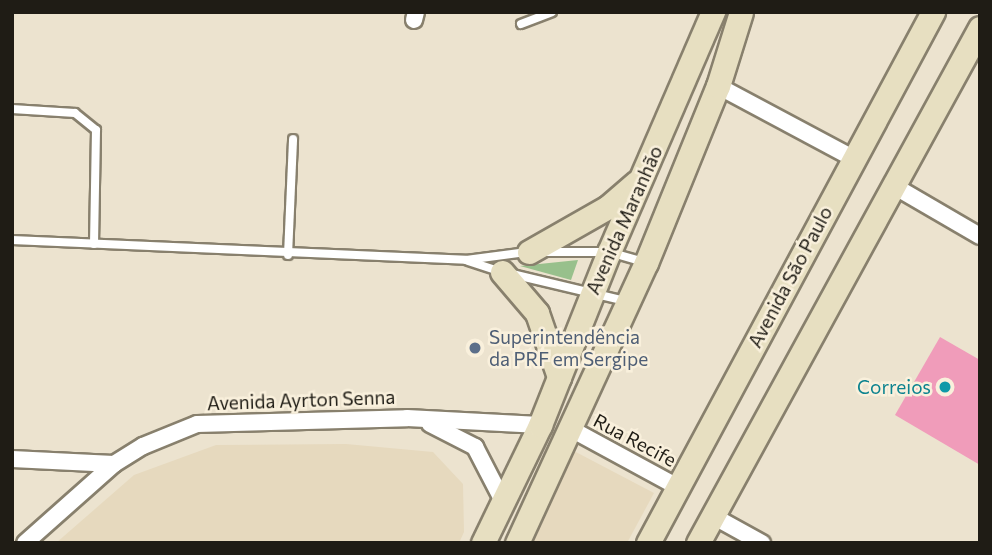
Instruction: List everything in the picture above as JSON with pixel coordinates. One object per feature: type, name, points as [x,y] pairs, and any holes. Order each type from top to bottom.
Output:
[{"type":"main road","name":"Avenida Maranhão","points":[[483,543],[540,425],[593,290],[713,12]]},
{"type":"main road","name":"Avenida Maranhão","points":[[517,543],[646,263],[718,86],[741,12]]},
{"type":"main road","name":"Avenida São Paulo","points":[[648,543],[933,12]]},
{"type":"main road","points":[[698,543],[978,34]]},
{"type":"main road","points":[[529,252],[608,207],[644,175]]},
{"type":"main road","points":[[502,272],[537,313],[559,377]]},
{"type":"street","points":[[718,86],[853,158]]},
{"type":"street","points":[[894,186],[980,236]]},
{"type":"street","name":"Avenida Ayrton Senna","points":[[25,543],[114,464],[143,446],[197,424],[407,418],[540,425]]},
{"type":"street","name":"Avenida Ayrton Senna","points":[[407,418],[443,428],[475,447],[503,501]]},
{"type":"street","name":"Rua Recife","points":[[571,429],[678,487]]},
{"type":"street","points":[[12,459],[114,464]]},
{"type":"street","points":[[713,516],[762,543]]},
{"type":"lane","points":[[522,24],[552,12]]},
{"type":"lane","points":[[12,109],[75,113],[96,130],[94,244]]},
{"type":"lane","points":[[288,255],[293,139]]},
{"type":"lane","points":[[12,240],[288,255],[466,260],[529,252],[609,252],[646,263]]},
{"type":"lane","points":[[466,260],[502,272],[593,290],[629,302]]},
{"type":"shaded area","points":[[346,444],[433,452],[463,484],[464,532],[459,543],[56,543],[134,475],[216,445]]},
{"type":"shaded area","points":[[572,450],[654,493],[627,543],[525,543]]},
{"type":"green space","points":[[578,260],[571,280],[520,266]]},
{"type":"building","name":"Correios","points":[[940,337],[980,360],[980,465],[895,415]]},
{"type":"place","name":"Superintendência da PRF em Sergipe","points":[[475,348]]},
{"type":"place","name":"Correios","points":[[945,387]]}]
